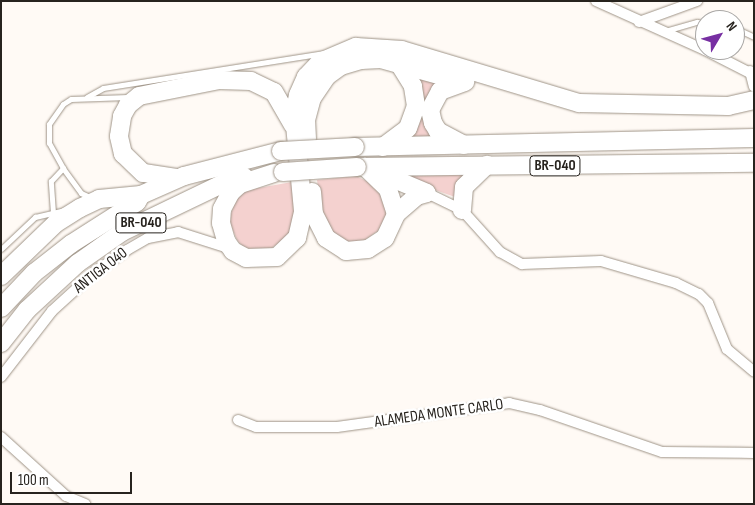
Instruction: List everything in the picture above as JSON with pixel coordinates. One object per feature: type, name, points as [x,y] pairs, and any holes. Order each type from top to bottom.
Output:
[{"type":"highway","points":[[278,172],[240,184],[228,197],[221,224],[226,242],[233,250],[246,258],[271,258],[287,249],[297,238],[303,212],[295,132],[295,107],[306,77],[320,62],[344,49],[371,45],[402,50],[579,103],[728,106],[754,100]]},
{"type":"highway","points":[[426,193],[417,196],[396,214],[385,238],[363,251],[346,251],[326,238],[314,214],[306,128],[312,98],[332,71],[361,60],[381,59],[578,110],[654,115],[731,114],[754,108]]},
{"type":"highway","points":[[383,147],[408,128],[416,106],[413,86],[400,65]]},
{"type":"highway","points":[[184,176],[160,177],[144,173],[123,154],[119,136],[122,116],[128,105],[139,96],[219,80],[256,82],[278,97],[295,132]]},
{"type":"highway","points":[[464,82],[436,94],[430,115],[438,131],[464,146]]},
{"type":"highway","name":"BR-040","points":[[1,308],[42,267],[71,244],[137,202],[141,195],[184,176],[281,151],[464,146],[545,141],[754,138]]},
{"type":"highway","name":"BR-040","points":[[1,343],[54,282],[122,232],[228,181],[278,172],[361,167],[487,165],[617,166],[751,163]]},
{"type":"highway","points":[[462,210],[464,187],[487,165]]},
{"type":"highway","points":[[361,167],[388,188],[396,214]]},
{"type":"highway","points":[[361,167],[426,193]]},
{"type":"highway","points":[[1,276],[54,217],[100,199],[141,195]]},
{"type":"street","points":[[596,1],[659,32],[695,46]]},
{"type":"street","points":[[639,22],[697,1]]},
{"type":"street","points":[[725,60],[752,73],[754,87]]},
{"type":"street","points":[[426,193],[462,210],[500,252],[522,264],[601,262],[676,282],[699,294],[708,303],[727,349],[754,372]]},
{"type":"street","name":"ANTIGA 040","points":[[1,377],[52,312],[96,271],[141,242],[183,232],[233,250]]},
{"type":"street","name":"ALAMEDA MONTE CARLO","points":[[238,420],[256,427],[336,427],[509,404],[540,410],[662,452],[754,453]]},
{"type":"street","points":[[1,437],[66,496],[85,504]]},
{"type":"lane","points":[[659,32],[695,23]]},
{"type":"lane","points":[[100,199],[81,193],[63,168],[49,143],[49,124],[62,104],[86,97],[103,88],[344,49]]},
{"type":"lane","points":[[86,97],[112,99],[139,96]]},
{"type":"lane","points":[[1,249],[35,217],[54,217],[52,181],[63,168]]},
{"type":"shaded area","points":[[413,74],[446,83],[433,91],[434,137],[409,136]]},
{"type":"shaded area","points":[[464,175],[455,197],[401,178],[401,176]]},
{"type":"shaded area","points":[[356,176],[377,186],[386,207],[386,221],[383,227],[360,244],[340,242],[322,219],[317,180]]},
{"type":"shaded area","points":[[292,182],[295,206],[291,235],[264,253],[245,249],[237,240],[229,221],[235,201],[247,190]]}]
